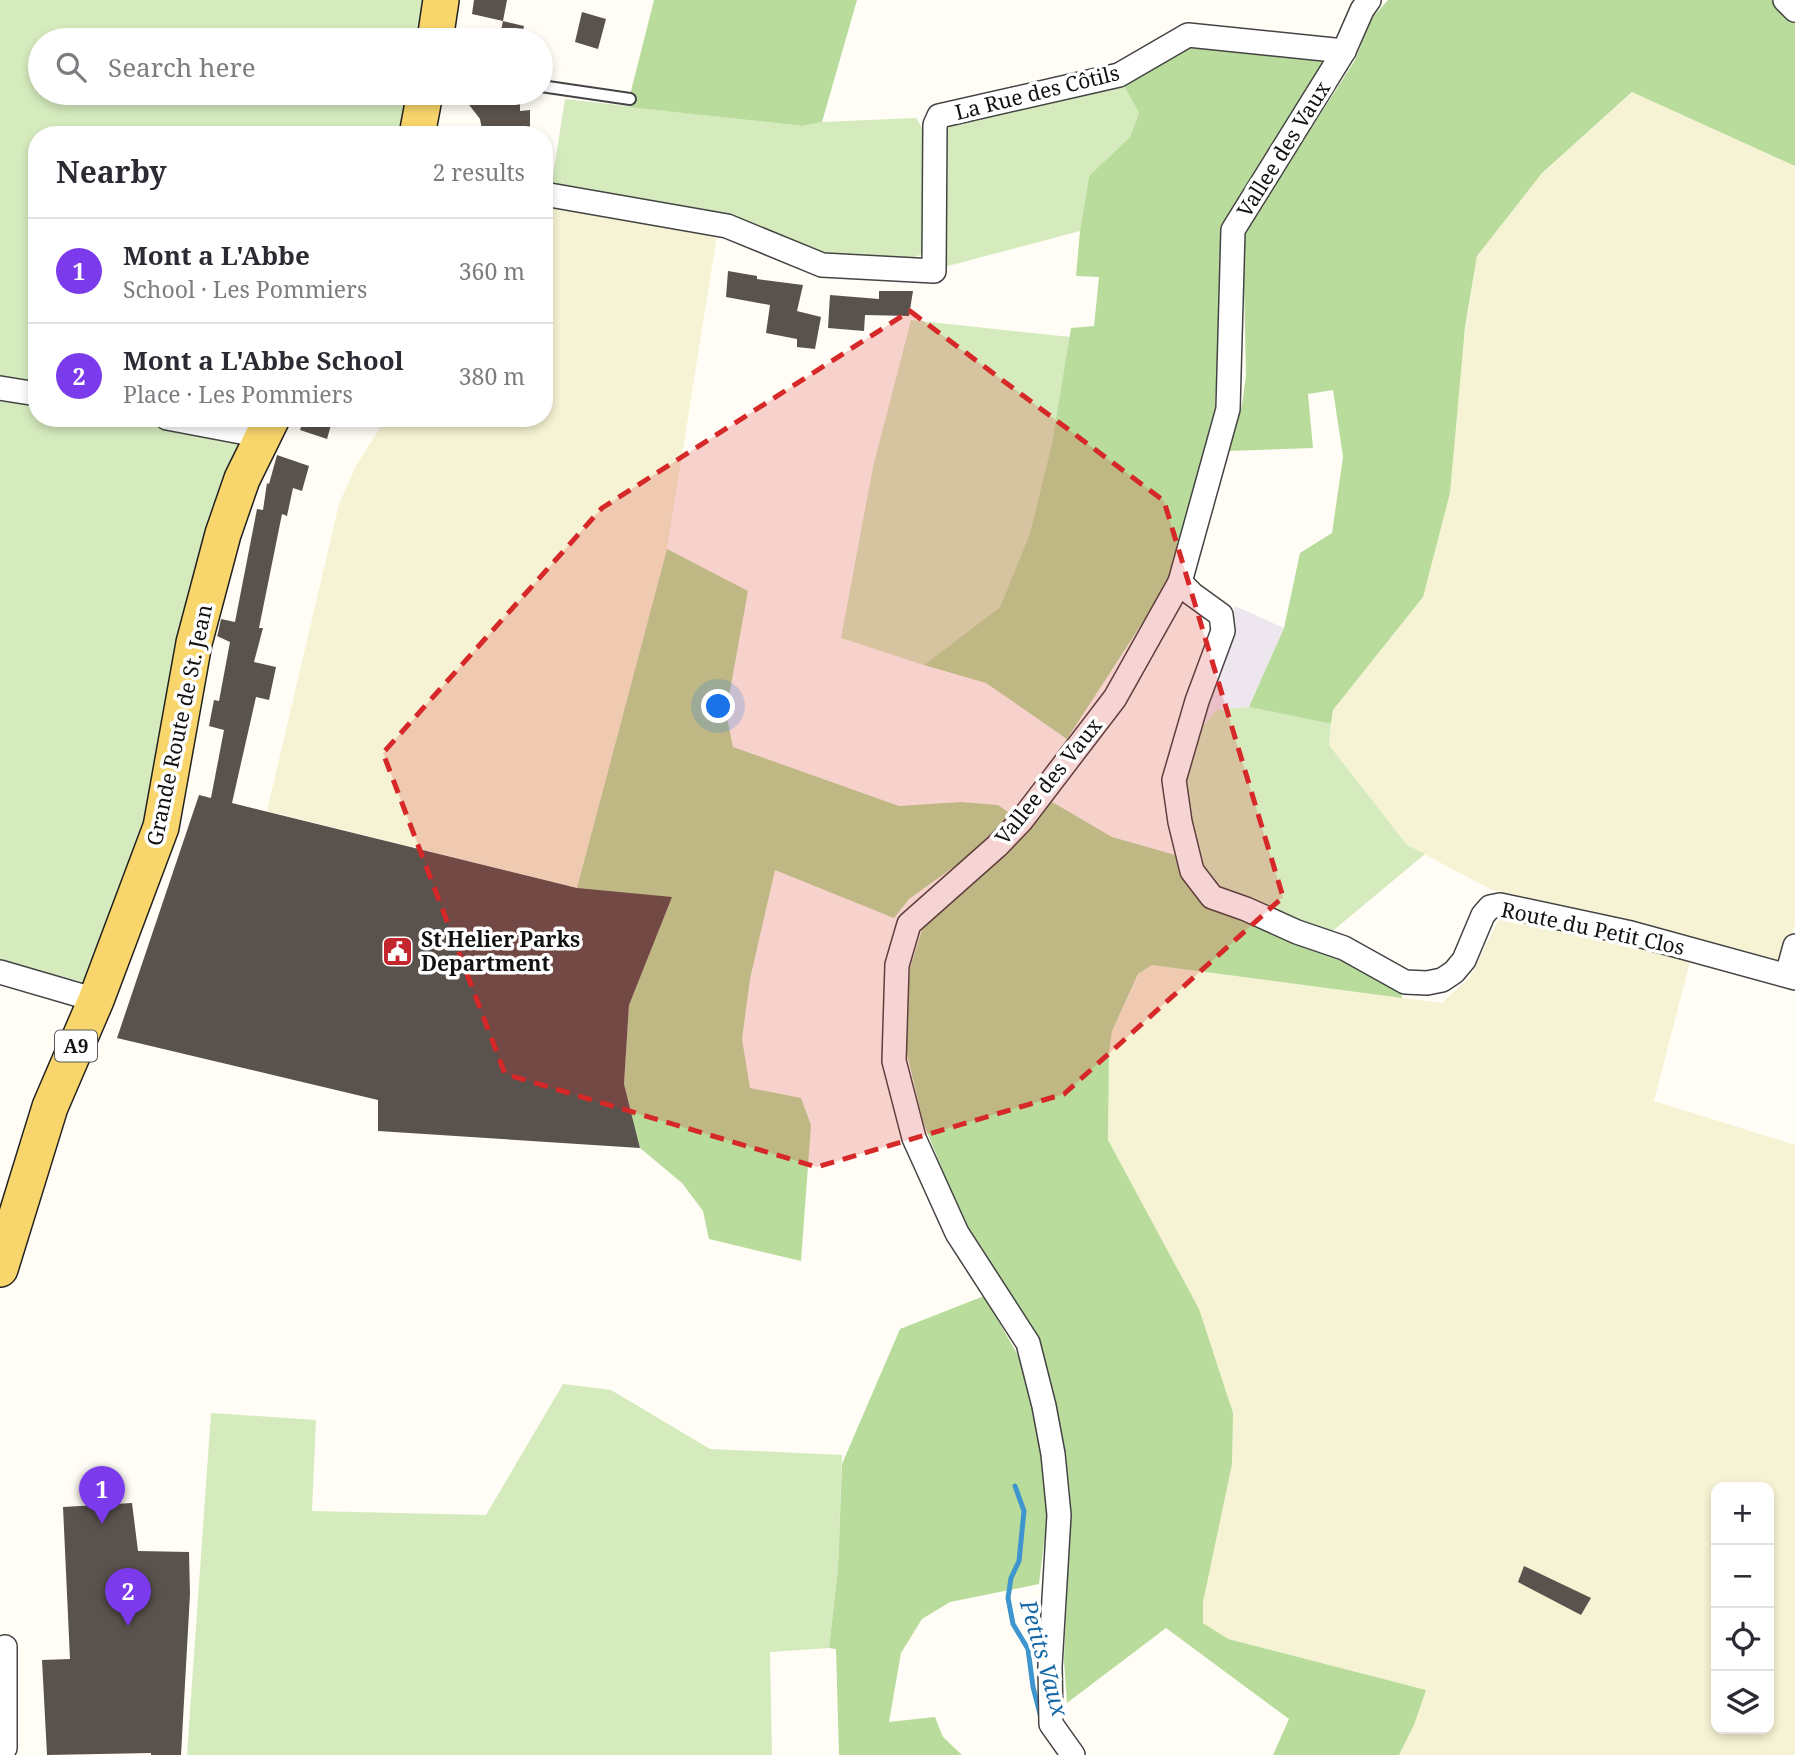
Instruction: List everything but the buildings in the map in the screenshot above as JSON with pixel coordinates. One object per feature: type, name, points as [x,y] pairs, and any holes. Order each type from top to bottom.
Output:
[{"type":"main road","points":[[437,28],[441,0]]},
{"type":"main road","points":[[419,126],[423,105]]},
{"type":"main road","name":"Grande Route de St. Jean","points":[[0,1269],[50,1107],[96,1000],[161,827],[194,643],[223,534],[242,479],[267,427]]},
{"type":"street","points":[[1785,0],[1795,10]]},
{"type":"street","name":"Vallee des Vaux","points":[[1073,1755],[1051,1724],[1050,1667],[1059,1515],[1053,1454],[1044,1406],[1028,1343],[957,1233],[914,1138],[894,1061],[897,965],[909,924],[997,846],[1021,821],[1115,698],[1180,582],[1228,409],[1233,230],[1344,51],[1362,3]]},
{"type":"street","name":"La Rue des Côtils","points":[[553,196],[727,226],[822,265],[934,271],[935,125],[939,116],[1119,75],[1188,35],[1344,51]]},
{"type":"street","points":[[0,387],[28,392]]},
{"type":"street","name":"Route du Petit Clos","points":[[1180,582],[1221,615],[1223,631],[1197,701],[1174,780],[1180,822],[1192,871],[1212,897],[1344,948],[1405,982],[1427,983],[1442,980],[1454,972],[1464,960],[1483,915],[1490,907],[1500,905],[1630,933],[1791,976]]},
{"type":"street","points":[[1791,976],[1795,946]]},
{"type":"street","points":[[0,972],[96,1000]]},
{"type":"street","points":[[0,1748],[5,1748],[5,1647]]},
{"type":"lane","points":[[553,88],[630,99]]},
{"type":"highlighted area","points":[[910,311],[1164,501],[1283,897],[1064,1094],[817,1167],[505,1074],[383,753],[602,508]]},
{"type":"shaded area","points":[[1633,92],[1795,166],[1795,923],[1784,964],[1490,889],[1407,845],[1329,745],[1333,710],[1423,597],[1477,256],[1542,173]]},
{"type":"shaded area","points":[[553,201],[718,229],[667,549],[577,888],[267,811],[339,504],[356,466],[380,427],[553,427]]},
{"type":"shaded area","points":[[1235,606],[1284,628],[1249,707],[1216,710],[1196,734],[1230,633]]},
{"type":"shaded area","points":[[1503,911],[1692,954],[1654,1101],[1795,1145],[1795,1755],[1399,1755],[1414,1725],[1425,1690],[1228,1639],[1203,1623],[1203,1602],[1108,1140],[1109,1052],[1112,1031],[1139,974],[1152,965],[1442,1003],[1470,977]]},
{"type":"green space","points":[[0,0],[424,0],[419,28],[28,28],[28,105],[407,105],[403,126],[28,126],[28,427],[258,427],[141,837],[87,983],[0,960]]},
{"type":"green space","points":[[654,0],[857,0],[822,122],[802,126],[629,107]]},
{"type":"green space","points":[[1388,0],[1774,0],[1795,19],[1795,166],[1632,92],[1542,173],[1477,256],[1465,327],[1450,493],[1423,597],[1333,710],[1331,724],[1249,707],[1284,628],[1300,553],[1332,533],[1343,457],[1333,390],[1308,394],[1313,448],[1228,451],[1242,405],[1246,375],[1243,235],[1355,60],[1372,18]]},
{"type":"green space","points":[[1190,42],[1333,56],[1224,225],[1215,407],[1170,580],[1067,739],[986,683],[924,665],[1000,607],[1030,533],[1052,443],[1071,328],[1094,326],[1099,277],[1076,276],[1089,176],[1130,137],[1139,113],[1122,82]]},
{"type":"green space","points":[[1122,82],[1139,113],[1130,137],[1089,176],[1080,231],[944,267],[942,138],[947,121]]},
{"type":"green space","points":[[565,99],[802,126],[822,122],[916,118],[926,134],[927,253],[911,258],[808,254],[553,190]]},
{"type":"green space","points":[[911,320],[1070,337],[1052,443],[1030,533],[1000,607],[924,665],[841,638],[873,467]]},
{"type":"green space","points":[[667,549],[748,591],[726,713],[733,747],[899,806],[961,802],[998,805],[1011,814],[990,841],[909,899],[894,918],[775,870],[750,979],[742,1039],[750,1088],[801,1098],[811,1125],[801,1261],[709,1239],[703,1211],[682,1183],[640,1148],[624,1084],[629,1005],[577,888]]},
{"type":"green space","points":[[1249,707],[1331,724],[1329,745],[1407,845],[1425,854],[1329,934],[1215,891],[1199,871],[1182,780],[1197,734],[1216,710]]},
{"type":"green space","points":[[1047,799],[1112,837],[1179,856],[1181,876],[1208,907],[1338,954],[1400,987],[1402,998],[1152,965],[1138,974],[1112,1031],[1109,1052],[1108,1140],[1199,1309],[1233,1413],[1232,1464],[1203,1602],[1203,1623],[1228,1639],[1426,1690],[1414,1725],[1399,1755],[1273,1755],[1289,1719],[1166,1628],[1067,1703],[1064,1660],[1071,1505],[1066,1456],[1042,1358],[1024,1314],[961,1216],[923,1122],[905,1045],[910,968],[922,930],[936,912]]},
{"type":"green space","points":[[984,1296],[1019,1357],[1043,1453],[1047,1519],[1039,1584],[950,1602],[922,1619],[901,1653],[889,1722],[935,1717],[943,1737],[962,1755],[839,1755],[836,1649],[829,1648],[838,1568],[842,1464],[900,1329]]},
{"type":"green space","points":[[563,1384],[611,1390],[710,1449],[842,1455],[838,1568],[829,1648],[770,1652],[772,1755],[187,1755],[211,1413],[316,1420],[312,1511],[486,1515]]},
{"type":"waterway","name":"Petits Vaux","points":[[1015,1486],[1024,1511],[1019,1561],[1011,1578],[1008,1598],[1013,1624],[1028,1649],[1033,1687],[1041,1718]]},
{"type":"place","name":"St Helier Parks Department","points":[[398,951]]},
{"type":"place","name":"Mont a L'Abbe","points":[[102,1524]]},
{"type":"place","name":"Mont a L'Abbe School","points":[[128,1626]]}]
